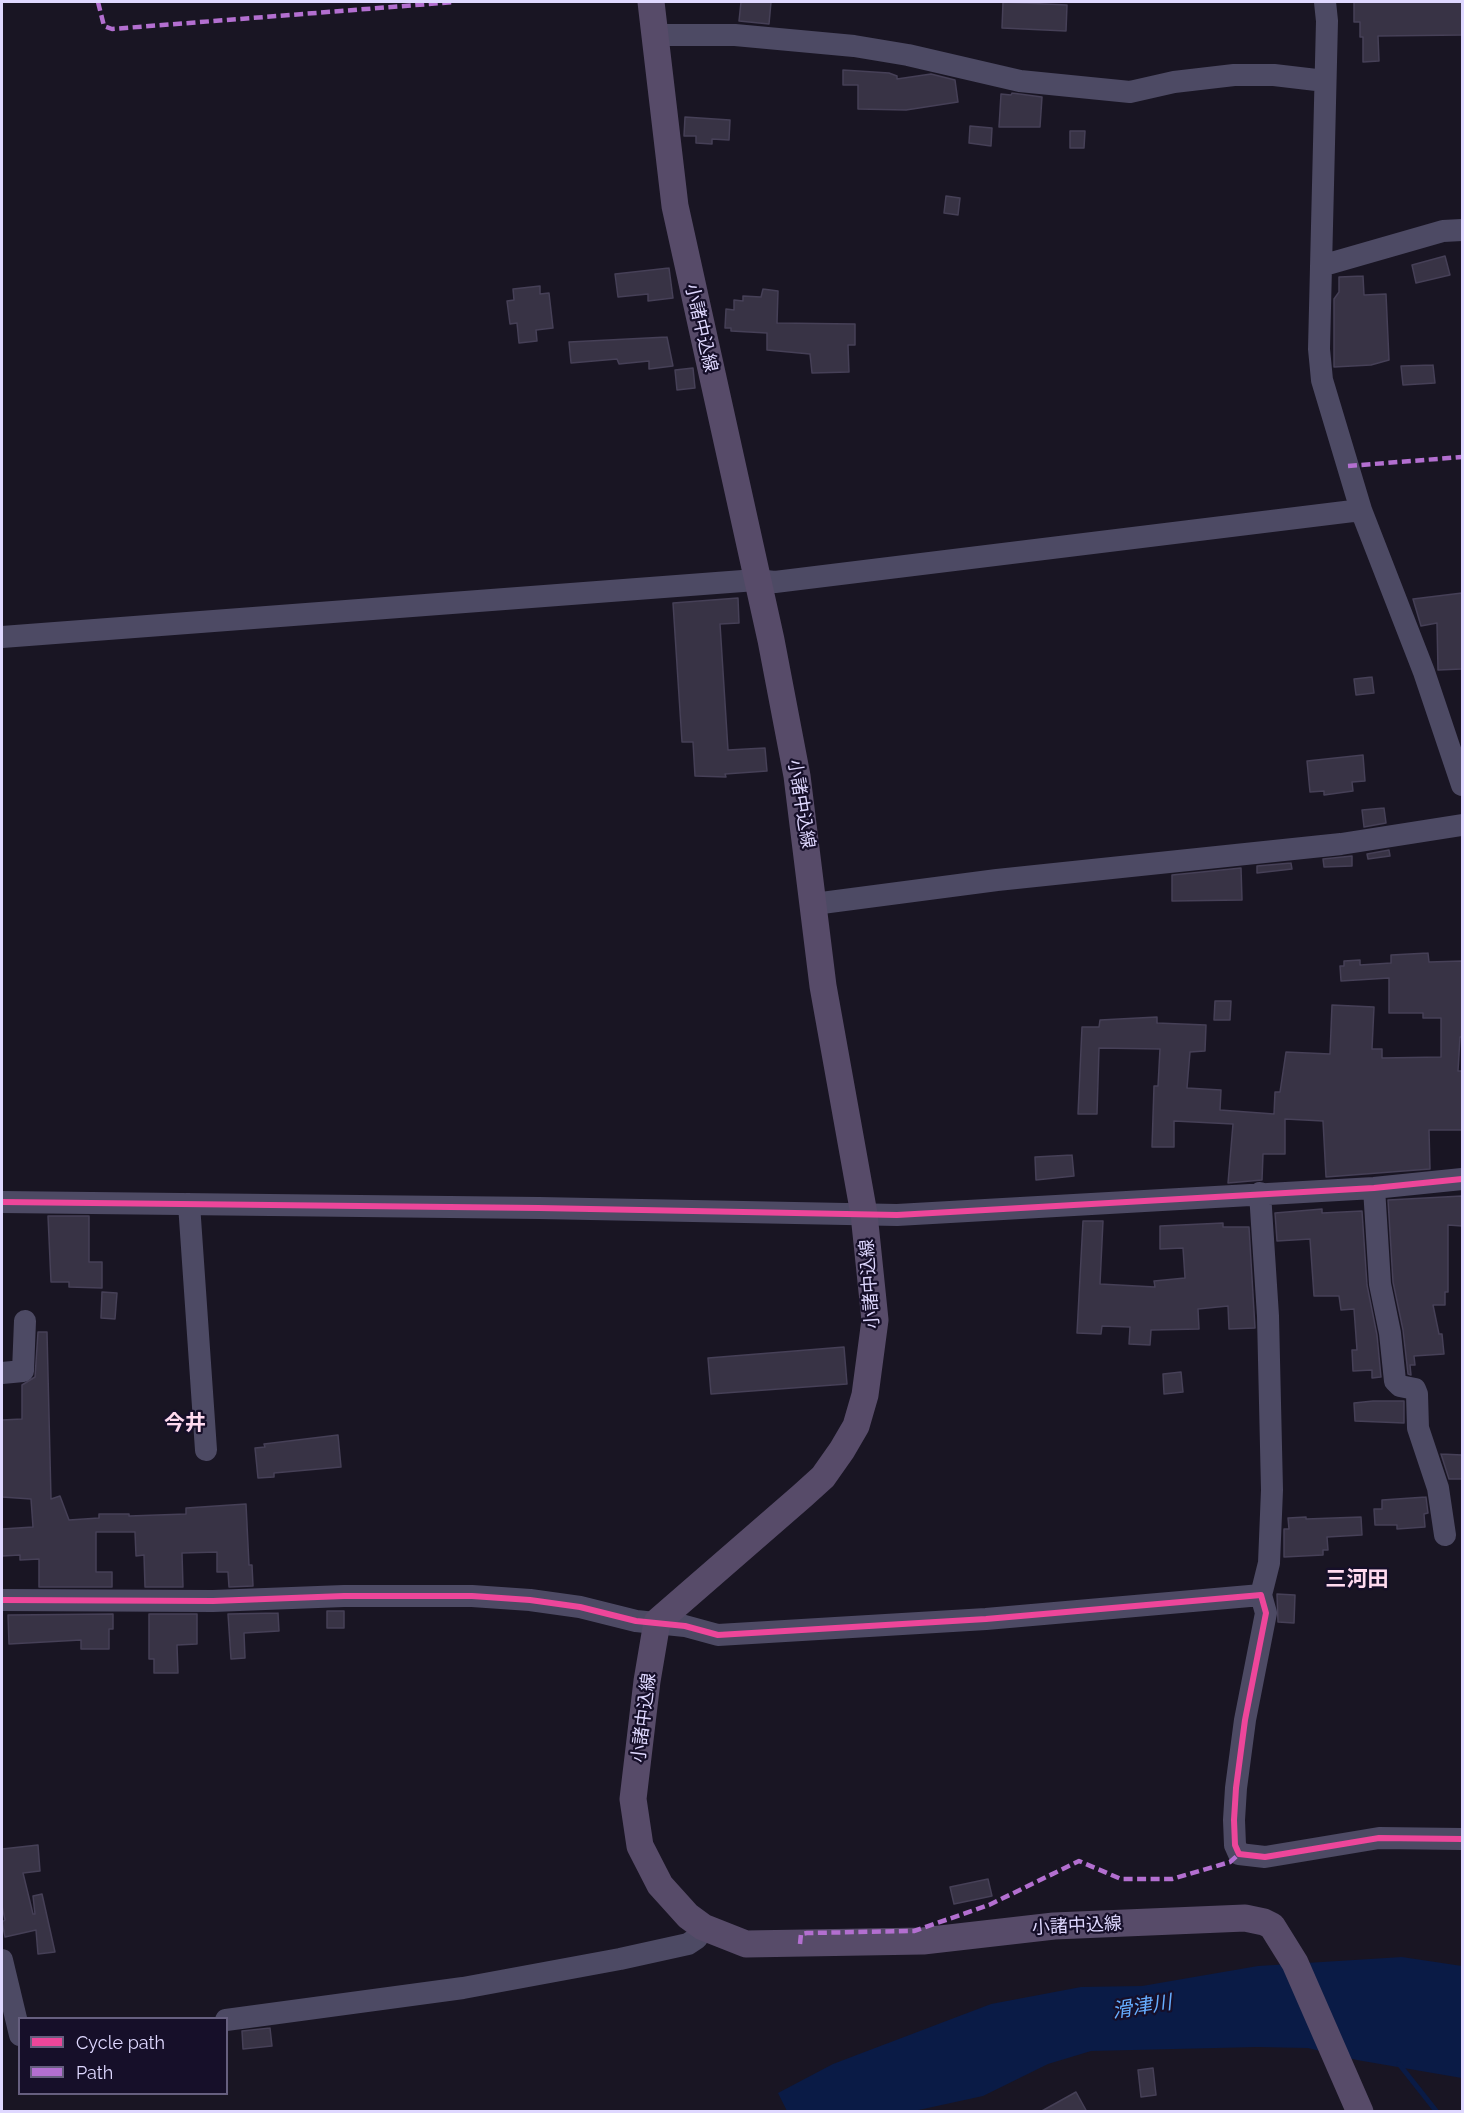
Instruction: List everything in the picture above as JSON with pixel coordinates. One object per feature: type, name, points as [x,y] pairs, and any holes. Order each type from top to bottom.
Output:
[{"type":"main road","name":"小諸中込線","points":[[651,2],[675,206],[797,776],[831,1039],[864,1214],[875,1320],[870,1371],[856,1426],[823,1477],[657,1622],[647,1681],[633,1799],[635,1826],[640,1846],[660,1885],[688,1916],[703,1927],[746,1944],[923,1941],[1054,1926],[1245,1918],[1264,1922],[1277,1933],[1295,1963],[1360,2112]]},
{"type":"street","points":[[1325,2],[1327,21],[1319,349],[1322,380],[1361,510],[1424,672],[1462,785]]},
{"type":"street","points":[[654,35],[735,35],[854,46],[908,55],[1020,81],[1130,92],[1174,82],[1234,75],[1274,75],[1324,81]]},
{"type":"street","points":[[1321,266],[1443,231],[1462,230]]},
{"type":"street","points":[[2,637],[756,580],[775,582],[1361,510]]},
{"type":"street","points":[[814,904],[1008,878],[1341,844],[1462,825]]},
{"type":"street","points":[[2,1202],[864,1214],[1143,1202],[1260,1193],[1374,1188],[1462,1179]]},
{"type":"street","points":[[1374,1188],[1380,1284],[1390,1334],[1395,1382],[1400,1386],[1415,1389],[1417,1394],[1418,1428],[1438,1488],[1445,1535]]},
{"type":"street","points":[[1260,1193],[1268,1316],[1272,1490],[1269,1563],[1261,1595],[1266,1613],[1247,1709],[1236,1788],[1235,1845],[1239,1854],[1265,1857],[1379,1838],[1462,1839]]},
{"type":"street","points":[[189,1204],[206,1450]]},
{"type":"street","points":[[2,1373],[23,1371],[25,1321]]},
{"type":"street","points":[[2,1600],[213,1601],[344,1596],[472,1596],[530,1599],[580,1607],[636,1621],[685,1626],[718,1635],[986,1619],[1261,1595]]},
{"type":"street","points":[[228,2020],[463,1988],[620,1959],[688,1944],[697,1938],[703,1927]]},
{"type":"street","points":[[2,1960],[18,2027]]},
{"type":"water","name":"滑津川","points":[[1402,1957],[1462,1966],[1462,2078],[1357,2060],[1308,2048],[1257,2047],[1091,2051],[1048,2064],[983,2096],[914,2111],[787,2111],[778,2093],[833,2064],[991,2004],[1081,1987],[1142,1986],[1258,1966]]},
{"type":"building","points":[[741,2],[771,2],[769,24],[739,21]]},
{"type":"building","points":[[1003,2],[1067,5],[1066,31],[1002,28]]},
{"type":"building","points":[[1354,2],[1462,2],[1462,35],[1378,36],[1379,61],[1363,62],[1363,37],[1360,37],[1360,22],[1354,22]]},
{"type":"building","points":[[843,70],[889,73],[897,76],[897,79],[931,74],[955,80],[958,102],[906,110],[858,109],[858,85],[843,85]]},
{"type":"building","points":[[1012,93],[1042,97],[1040,127],[999,127],[1001,94],[1011,95]]},
{"type":"building","points":[[685,117],[730,120],[729,140],[712,139],[712,144],[696,143],[696,136],[684,136]]},
{"type":"building","points":[[970,126],[992,128],[991,146],[969,143]]},
{"type":"building","points":[[1070,131],[1085,131],[1084,148],[1070,148]]},
{"type":"building","points":[[946,196],[960,198],[958,215],[944,213]]},
{"type":"building","points":[[1445,256],[1450,275],[1416,283],[1412,265]]},
{"type":"building","points":[[669,268],[673,298],[648,301],[648,294],[618,297],[615,274]]},
{"type":"building","points":[[1363,276],[1364,295],[1386,294],[1389,360],[1371,365],[1334,367],[1334,299],[1339,292],[1339,277]]},
{"type":"building","points":[[540,286],[540,294],[549,293],[553,328],[536,330],[537,341],[519,343],[517,323],[510,324],[507,301],[514,300],[513,289]]},
{"type":"building","points":[[763,289],[778,291],[777,323],[855,324],[855,345],[848,345],[849,372],[812,373],[810,354],[767,350],[767,333],[731,331],[731,328],[725,328],[726,309],[734,310],[734,300],[743,301],[743,296],[761,297]]},
{"type":"building","points":[[667,337],[673,366],[649,369],[649,361],[619,364],[617,359],[571,363],[569,342]]},
{"type":"building","points":[[1433,365],[1435,383],[1403,385],[1401,366]]},
{"type":"building","points":[[693,368],[695,388],[677,390],[675,370]]},
{"type":"building","points":[[1462,593],[1462,669],[1438,670],[1437,623],[1421,626],[1413,599]]},
{"type":"building","points":[[738,598],[739,623],[720,624],[728,750],[765,748],[767,771],[725,774],[726,777],[695,776],[693,742],[682,742],[673,603]]},
{"type":"building","points":[[1372,677],[1374,693],[1356,695],[1354,679]]},
{"type":"building","points":[[1363,755],[1365,781],[1352,782],[1353,791],[1324,795],[1324,791],[1310,792],[1307,761]]},
{"type":"building","points":[[1384,808],[1386,823],[1364,827],[1362,810]]},
{"type":"building","points":[[1389,850],[1390,856],[1368,859],[1367,854]]},
{"type":"building","points":[[1352,856],[1352,866],[1324,867],[1323,859]]},
{"type":"building","points":[[1291,863],[1292,869],[1257,873],[1257,866]]},
{"type":"building","points":[[1241,868],[1242,900],[1172,901],[1172,875]]},
{"type":"building","points":[[1428,953],[1429,962],[1462,961],[1462,1037],[1460,1037],[1458,1071],[1462,1071],[1462,1130],[1429,1130],[1430,1169],[1326,1177],[1323,1121],[1285,1119],[1285,1154],[1263,1154],[1262,1180],[1228,1183],[1233,1124],[1174,1121],[1174,1147],[1152,1147],[1154,1086],[1158,1086],[1160,1049],[1099,1048],[1097,1114],[1078,1114],[1082,1027],[1099,1027],[1100,1020],[1157,1017],[1157,1023],[1206,1025],[1205,1051],[1190,1052],[1187,1088],[1221,1090],[1220,1110],[1274,1114],[1275,1092],[1280,1092],[1286,1052],[1330,1054],[1332,1005],[1374,1007],[1372,1049],[1382,1049],[1382,1058],[1441,1057],[1441,1018],[1423,1018],[1423,1013],[1389,1013],[1389,978],[1341,981],[1340,966],[1344,966],[1344,961],[1360,960],[1360,965],[1391,963],[1391,955]]},
{"type":"building","points":[[1215,1001],[1231,1001],[1230,1020],[1214,1020]]},
{"type":"building","points":[[1072,1155],[1074,1176],[1036,1180],[1035,1157]]},
{"type":"building","points":[[1462,1196],[1462,1226],[1448,1225],[1448,1292],[1445,1292],[1445,1305],[1433,1305],[1439,1334],[1442,1334],[1444,1354],[1414,1356],[1415,1365],[1410,1365],[1411,1375],[1408,1374],[1403,1330],[1393,1282],[1388,1200]]},
{"type":"building","points":[[1322,1209],[1322,1213],[1362,1211],[1367,1285],[1377,1335],[1381,1377],[1372,1378],[1372,1370],[1353,1371],[1352,1350],[1357,1350],[1354,1309],[1341,1310],[1339,1296],[1314,1296],[1310,1239],[1277,1241],[1275,1213]]},
{"type":"building","points":[[48,1216],[89,1216],[89,1262],[102,1262],[102,1288],[69,1287],[69,1282],[51,1282]]},
{"type":"building","points":[[1083,1221],[1103,1221],[1100,1284],[1155,1287],[1154,1281],[1185,1278],[1183,1248],[1160,1249],[1160,1226],[1223,1223],[1223,1227],[1249,1227],[1255,1328],[1229,1329],[1228,1306],[1198,1309],[1199,1329],[1151,1330],[1150,1345],[1129,1344],[1130,1327],[1102,1326],[1101,1334],[1077,1333]]},
{"type":"building","points":[[102,1292],[117,1293],[115,1319],[101,1318]]},
{"type":"building","points":[[38,1332],[47,1332],[51,1499],[60,1496],[69,1520],[99,1518],[99,1514],[129,1514],[129,1516],[186,1514],[186,1508],[246,1504],[249,1565],[252,1565],[253,1586],[229,1587],[228,1572],[217,1572],[217,1552],[182,1553],[183,1587],[145,1587],[144,1555],[136,1556],[135,1532],[96,1532],[96,1572],[112,1572],[112,1587],[39,1587],[39,1559],[20,1560],[20,1555],[2,1556],[2,1529],[33,1527],[31,1499],[2,1497],[2,1420],[22,1419],[22,1385],[35,1377]]},
{"type":"building","points":[[844,1347],[847,1384],[711,1394],[708,1358]]},
{"type":"building","points":[[1181,1372],[1183,1392],[1164,1394],[1163,1374]]},
{"type":"building","points":[[1404,1401],[1404,1423],[1355,1421],[1354,1403]]},
{"type":"building","points":[[338,1435],[341,1467],[274,1473],[274,1477],[258,1478],[255,1448],[265,1447],[264,1444]]},
{"type":"building","points":[[1441,1454],[1462,1455],[1462,1479],[1449,1479]]},
{"type":"building","points":[[1426,1497],[1428,1513],[1424,1514],[1425,1527],[1397,1529],[1397,1525],[1375,1525],[1374,1509],[1382,1509],[1382,1500]]},
{"type":"building","points":[[1306,1517],[1306,1519],[1361,1517],[1362,1535],[1327,1537],[1328,1550],[1323,1550],[1323,1555],[1284,1557],[1284,1529],[1289,1529],[1288,1518]]},
{"type":"building","points":[[1277,1594],[1295,1595],[1294,1623],[1278,1622]]},
{"type":"building","points":[[327,1611],[344,1611],[344,1628],[327,1628]]},
{"type":"building","points":[[278,1613],[279,1631],[244,1633],[245,1658],[231,1659],[228,1614]]},
{"type":"building","points":[[113,1614],[113,1629],[109,1629],[109,1649],[81,1649],[81,1640],[9,1644],[8,1615]]},
{"type":"building","points":[[149,1614],[197,1614],[197,1644],[177,1645],[178,1673],[154,1673],[154,1659],[149,1659]]},
{"type":"building","points":[[38,1845],[40,1871],[23,1873],[33,1914],[35,1914],[33,1896],[42,1894],[55,1952],[38,1954],[36,1930],[5,1937],[2,1922],[5,1920],[2,1906],[2,1849]]},
{"type":"building","points":[[988,1879],[992,1896],[954,1904],[950,1887]]},
{"type":"building","points":[[270,2028],[272,2046],[243,2049],[242,2031]]},
{"type":"building","points":[[1153,2068],[1156,2095],[1141,2097],[1138,2070]]},
{"type":"building","points":[[1076,2092],[1087,2112],[1040,2112]]},
{"type":"waterway","points":[[1399,2064],[1437,2112]]},
{"type":"marked path","points":[[98,2],[104,26],[112,29],[455,2]]},
{"type":"marked path","points":[[1348,466],[1462,457]]},
{"type":"marked path","points":[[800,1944],[801,1934],[807,1933],[914,1931],[989,1905],[1079,1861],[1121,1879],[1172,1879],[1230,1862],[1239,1854]]},
{"type":"cycle path","points":[[2,1202],[897,1215],[1374,1188],[1462,1179]]},
{"type":"cycle path","points":[[2,1600],[213,1601],[344,1596],[472,1596],[530,1600],[580,1607],[636,1621],[685,1626],[718,1635],[986,1619],[1261,1595],[1266,1613],[1245,1720],[1236,1788],[1235,1845],[1239,1854],[1265,1857],[1379,1838],[1462,1839]]},
{"type":"district","name":"今井","points":[[185,1424]]},
{"type":"district","name":"三河田","points":[[1357,1580]]}]
